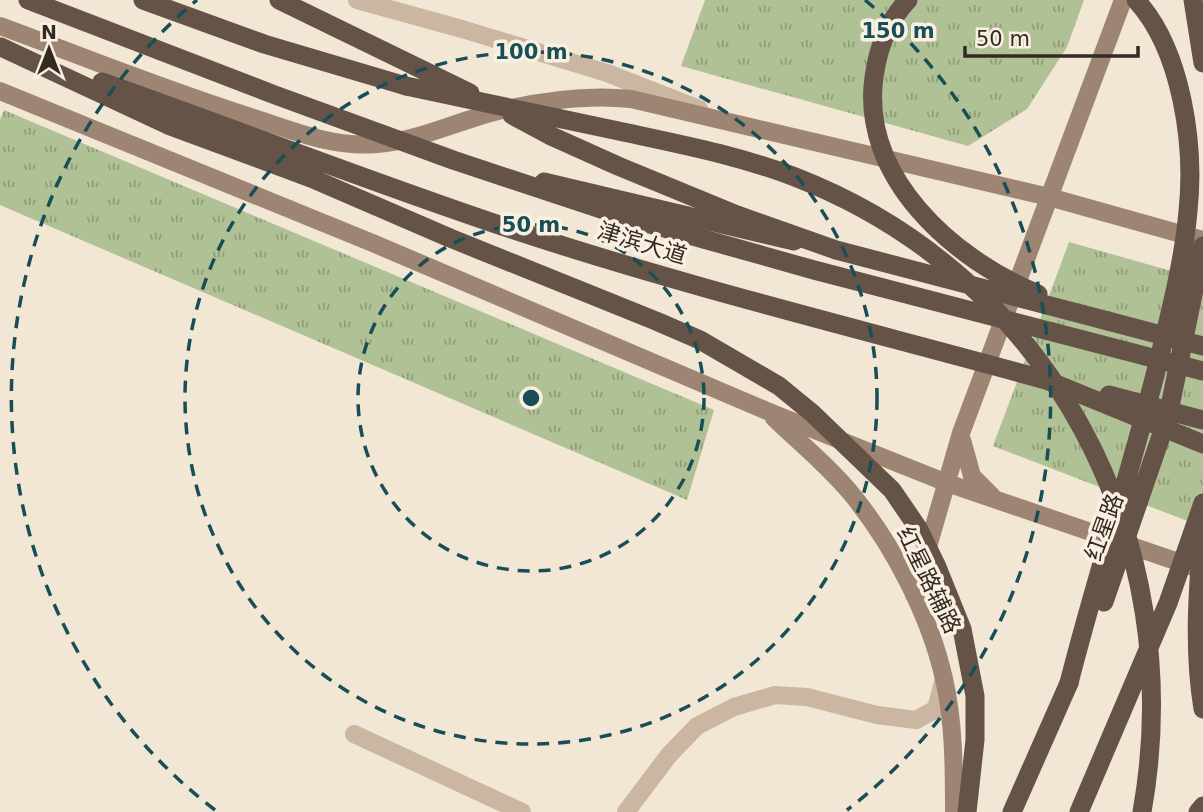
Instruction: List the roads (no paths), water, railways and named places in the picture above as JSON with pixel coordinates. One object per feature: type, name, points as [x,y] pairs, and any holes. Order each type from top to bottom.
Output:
[{"type":"highway","name":"津滨大道","points":[[28,0],[453,160],[625,217],[814,270],[1203,371]]},
{"type":"highway","points":[[142,0],[264,44],[407,86],[706,149],[756,163],[795,177],[867,210],[942,261],[996,310],[1046,369],[1086,436],[1113,496],[1136,569],[1151,661],[1153,714],[1149,776],[1142,812]]},
{"type":"highway","points":[[279,0],[441,77],[549,135],[737,215],[836,250]]},
{"type":"highway","points":[[908,0],[887,30],[877,58],[872,88],[872,113],[878,140],[897,181],[926,218],[963,251],[1028,290],[1108,321]]},
{"type":"highway","points":[[1069,683],[1150,396],[1176,289],[1188,211],[1189,162],[1174,70],[1163,39],[1136,0]]},
{"type":"highway","points":[[1193,0],[1203,63]]},
{"type":"highway","name":"津滨大道","points":[[1,47],[361,178],[513,230],[691,283],[1203,420]]},
{"type":"highway","points":[[1,47],[168,125],[311,178],[450,238],[656,321],[719,351],[787,393],[812,413],[892,490],[918,528],[951,599],[964,638],[975,696],[975,740],[967,812]]},
{"type":"highway","points":[[453,160],[739,230],[836,250],[1203,346]]},
{"type":"highway","name":"红星路","points":[[1012,812],[1095,625],[1140,502],[1168,416],[1203,246]]},
{"type":"highway","points":[[1046,380],[1203,444]]},
{"type":"highway","points":[[1079,812],[1168,603],[1203,503]]},
{"type":"highway","points":[[1203,527],[1196,655],[1203,709]]},
{"type":"highway","points":[[1198,812],[1203,806]]},
{"type":"main road","points":[[914,595],[961,433],[1123,0]]},
{"type":"main road","points":[[0,26],[209,104],[316,138],[348,144],[378,144],[495,112],[552,101],[593,97],[631,99],[1049,197],[1203,240]]},
{"type":"main road","points":[[0,91],[375,244],[766,411],[947,483],[1203,570]]},
{"type":"main road","name":"红星路辅路","points":[[766,411],[825,465],[854,496],[884,539],[914,595],[944,678],[951,721],[954,812]]},
{"type":"main road","points":[[961,433],[962,448],[972,475],[995,499]]},
{"type":"street","points":[[357,0],[607,74],[738,124]]},
{"type":"street","points":[[626,812],[669,755],[697,726],[734,707],[775,695],[807,697],[877,716],[916,720],[936,709],[944,678]]},
{"type":"street","points":[[354,734],[522,812]]}]
